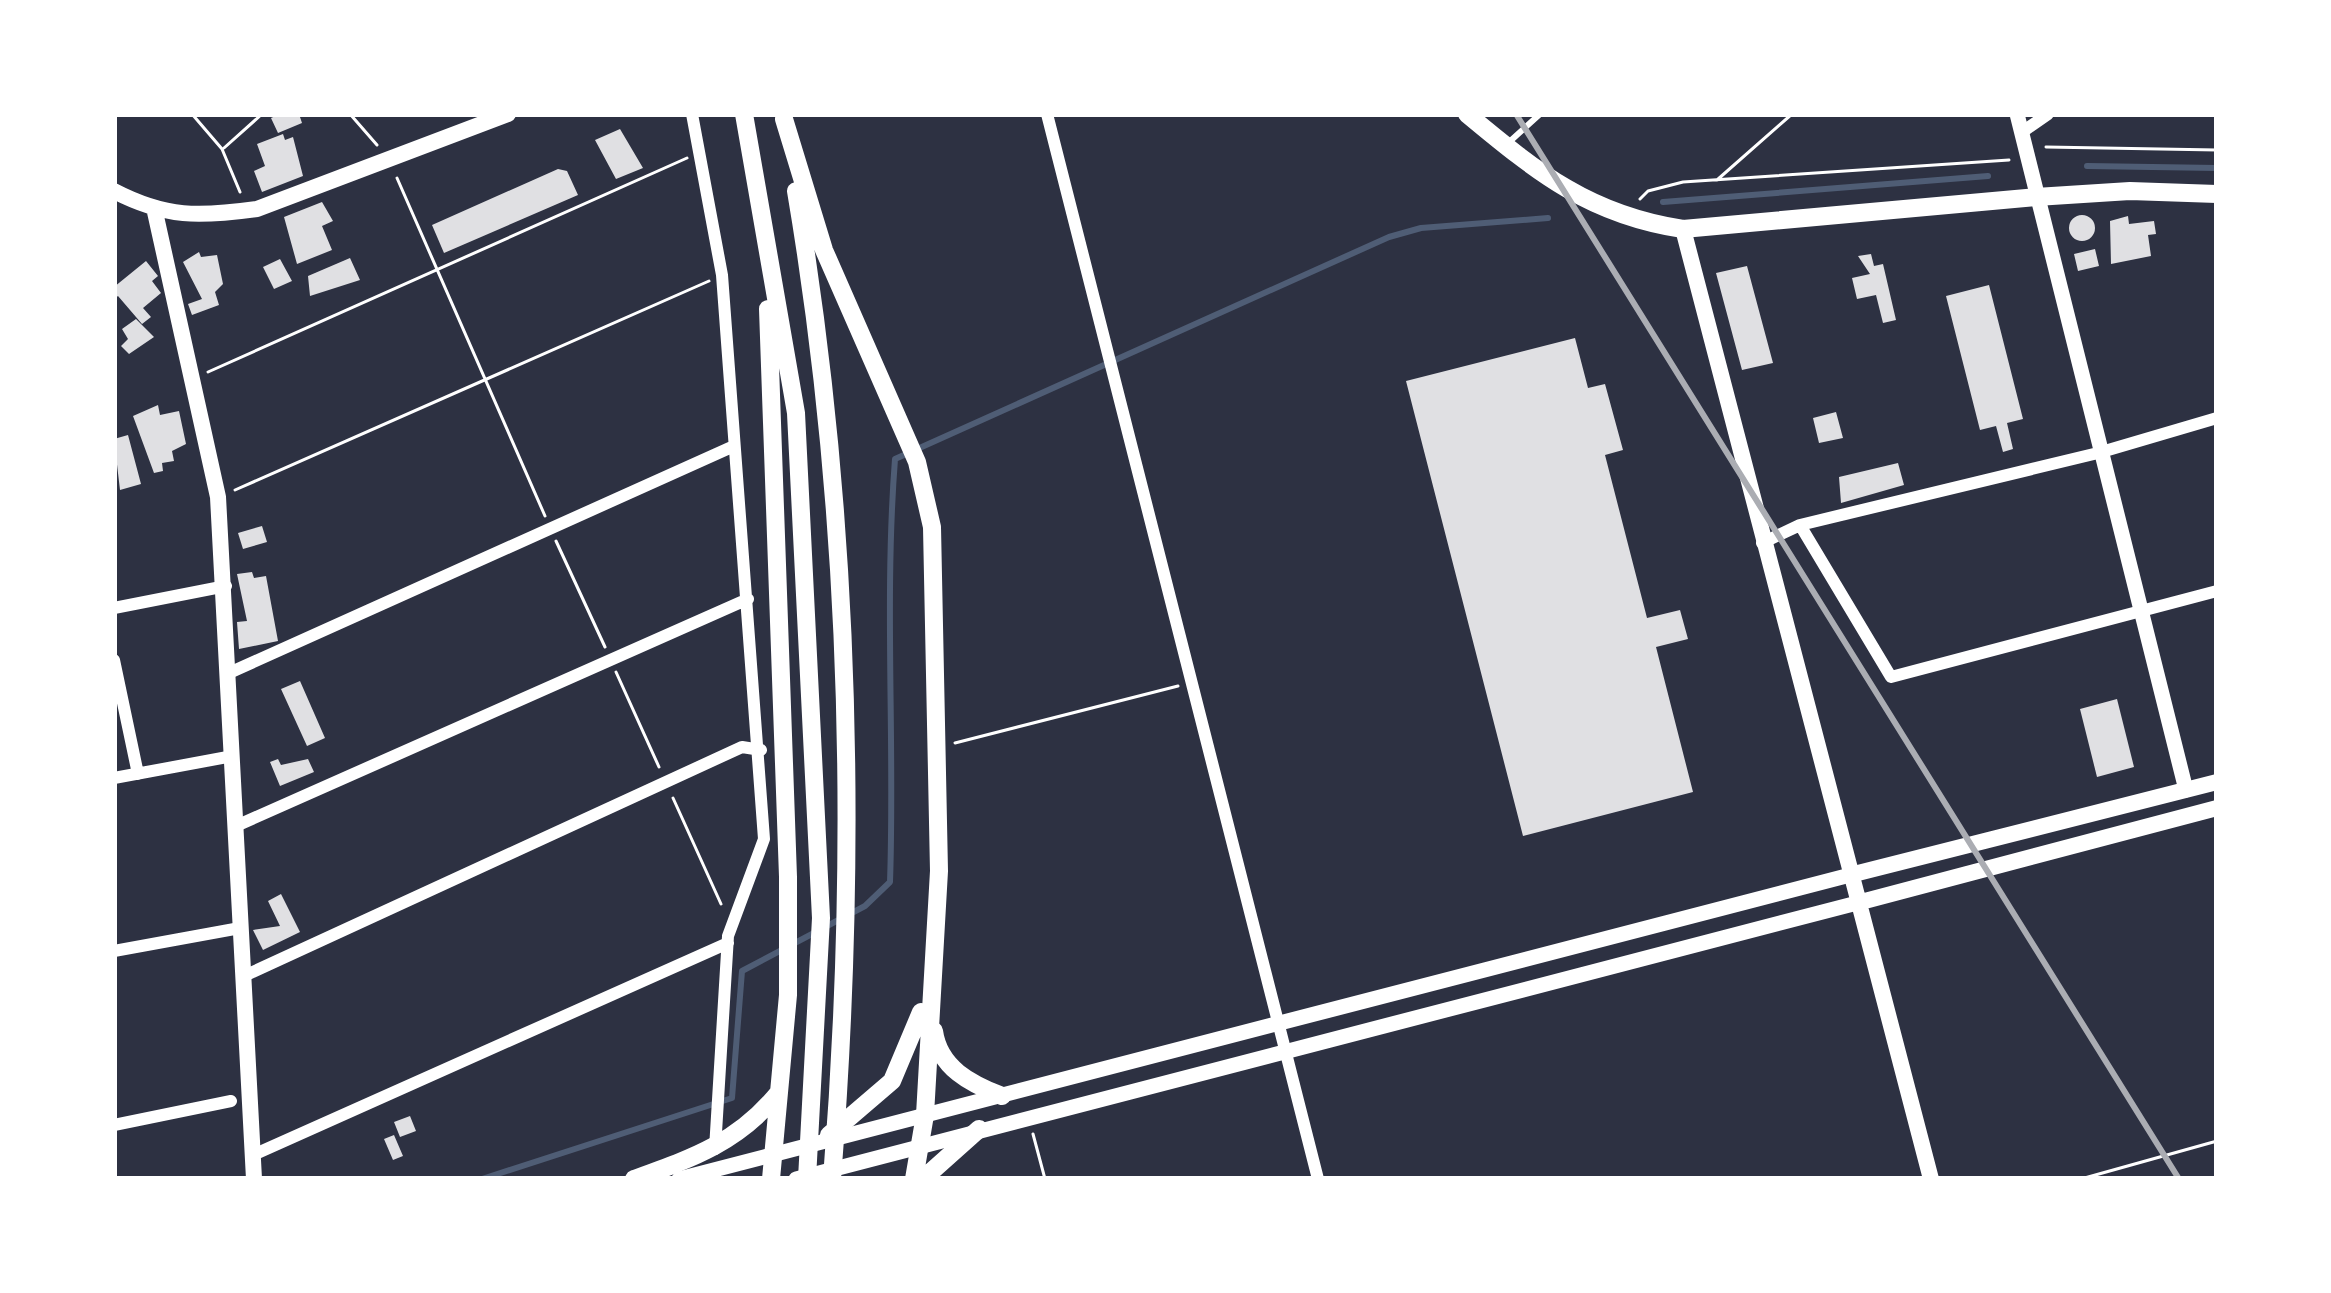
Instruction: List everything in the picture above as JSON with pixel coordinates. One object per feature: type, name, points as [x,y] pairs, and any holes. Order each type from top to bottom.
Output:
[{"type":"main road","points":[[114,191],[155,212],[247,210],[508,114]]},
{"type":"main road","points":[[744,114],[796,412],[821,918],[807,1179]]},
{"type":"main road","points":[[1467,114],[1579,199],[1622,218],[1683,229],[2036,196],[2130,190],[2217,194]]},
{"type":"main road","points":[[783,116],[824,250],[884,382],[928,501],[940,746],[939,871],[918,1179]]},
{"type":"main road","points":[[775,1155],[839,1176],[847,918],[846,673],[812,302],[783,116]]},
{"type":"main road","points":[[762,211],[788,751],[788,995],[771,1179]]},
{"type":"main road","points":[[155,212],[218,497],[254,1179]]},
{"type":"main road","points":[[1683,229],[1930,1179]]},
{"type":"main road","points":[[1854,874],[2217,782]]},
{"type":"main road","points":[[1861,902],[2217,808]]},
{"type":"main road","points":[[928,990],[936,1044],[948,1065],[971,1084],[1003,1096]]},
{"type":"main road","points":[[814,1146],[892,1081],[907,1054],[928,990]]},
{"type":"main road","points":[[634,1179],[715,1150],[741,1134],[778,1092]]},
{"type":"main road","points":[[918,1179],[979,1129]]},
{"type":"street","points":[[692,114],[722,275],[761,750],[764,839],[728,943],[715,1150]]},
{"type":"street","points":[[1047,114],[1318,1179]]},
{"type":"street","points":[[2048,114],[2021,122],[2036,196],[2186,790]]},
{"type":"street","points":[[1762,543],[1800,525],[2098,453],[2217,418]]},
{"type":"street","points":[[230,673],[734,446]]},
{"type":"street","points":[[1800,525],[1891,676],[2217,591]]},
{"type":"street","points":[[114,608],[226,586]]},
{"type":"street","points":[[236,826],[748,599]]},
{"type":"street","points":[[114,660],[138,774]]},
{"type":"street","points":[[244,976],[742,747],[761,750]]},
{"type":"street","points":[[114,778],[233,756]]},
{"type":"street","points":[[679,1179],[1854,874]]},
{"type":"street","points":[[796,1179],[839,1176],[979,1129],[1861,902]]},
{"type":"street","points":[[114,951],[240,928]]},
{"type":"street","points":[[253,1155],[728,943]]},
{"type":"street","points":[[114,1125],[231,1101]]},
{"type":"lane","points":[[1505,146],[1540,114]]},
{"type":"path","points":[[192,114],[223,149],[247,210]]},
{"type":"path","points":[[223,149],[262,114]]},
{"type":"path","points":[[350,114],[389,159],[731,927]]},
{"type":"path","points":[[1718,180],[1792,114]]},
{"type":"path","points":[[1622,218],[1648,191],[1718,180],[2029,154],[2064,144],[2217,150]]},
{"type":"path","points":[[192,380],[699,153]]},
{"type":"path","points":[[218,497],[722,275]]},
{"type":"path","points":[[940,746],[1191,680]]},
{"type":"path","points":[[1028,1117],[1045,1179]]},
{"type":"path","points":[[2081,1179],[2217,1142]]},
{"type":"building","points":[[299,114],[302,123],[278,133],[271,118]]},
{"type":"building","points":[[620,129],[643,168],[616,179],[595,140]]},
{"type":"building","points":[[283,134],[285,140],[293,137],[303,176],[262,192],[254,171],[265,166],[257,144]]},
{"type":"building","points":[[558,169],[567,171],[578,195],[444,253],[432,225]]},
{"type":"building","points":[[322,202],[333,221],[322,226],[332,250],[297,264],[284,217]]},
{"type":"building","points":[[2082,215],[2095,228],[2082,241],[2069,228]]},
{"type":"building","points":[[2128,216],[2129,224],[2154,221],[2156,234],[2148,235],[2151,256],[2111,264],[2110,221]]},
{"type":"building","points":[[2095,249],[2099,266],[2078,271],[2074,254]]},
{"type":"building","points":[[199,252],[201,257],[217,255],[223,284],[215,292],[219,305],[192,315],[188,304],[202,299],[183,262]]},
{"type":"building","points":[[1871,254],[1874,266],[1883,264],[1896,320],[1883,323],[1876,295],[1857,299],[1852,278],[1870,274],[1858,256]]},
{"type":"building","points":[[350,258],[360,280],[310,296],[308,276]]},
{"type":"building","points":[[280,259],[292,281],[274,289],[263,267]]},
{"type":"building","points":[[146,261],[158,276],[152,281],[161,293],[143,308],[151,317],[142,324],[118,296],[114,299],[114,287]]},
{"type":"building","points":[[1747,266],[1773,363],[1742,370],[1716,273]]},
{"type":"building","points":[[1989,285],[2023,419],[2007,423],[2013,449],[2003,452],[1996,426],[1980,430],[1946,296]]},
{"type":"building","points":[[136,319],[154,337],[129,354],[121,346],[128,339],[122,329]]},
{"type":"building","points":[[1575,338],[1588,388],[1605,384],[1623,450],[1605,455],[1647,618],[1680,610],[1688,639],[1656,647],[1693,792],[1523,836],[1406,381]]},
{"type":"building","points":[[158,405],[160,415],[179,411],[186,444],[172,451],[174,461],[162,463],[163,471],[154,473],[133,416]]},
{"type":"building","points":[[1836,412],[1843,438],[1819,443],[1813,418]]},
{"type":"building","points":[[128,435],[141,484],[120,490],[114,439]]},
{"type":"building","points":[[1898,463],[1904,485],[1841,503],[1839,477]]},
{"type":"building","points":[[262,526],[267,542],[243,549],[238,533]]},
{"type":"building","points":[[252,572],[254,578],[266,576],[278,641],[239,649],[237,622],[247,621],[237,574]]},
{"type":"building","points":[[300,681],[325,738],[307,746],[281,689]]},
{"type":"building","points":[[2117,699],[2134,767],[2097,777],[2080,709]]},
{"type":"building","points":[[278,759],[281,765],[308,759],[314,772],[280,786],[270,762]]},
{"type":"building","points":[[281,894],[300,932],[263,950],[253,930],[280,926],[268,901]]},
{"type":"building","points":[[410,1116],[416,1131],[400,1137],[394,1122]]},
{"type":"building","points":[[394,1135],[403,1156],[393,1160],[384,1139]]},
{"type":"waterway","points":[[2087,166],[2217,168]]},
{"type":"waterway","points":[[1663,202],[1988,176]]},
{"type":"waterway","points":[[482,1179],[732,1098],[742,971],[865,906],[890,882],[890,565],[895,459],[1389,237],[1421,228],[1548,218]]},
{"type":"railway","points":[[1516,114],[2179,1179]]}]
